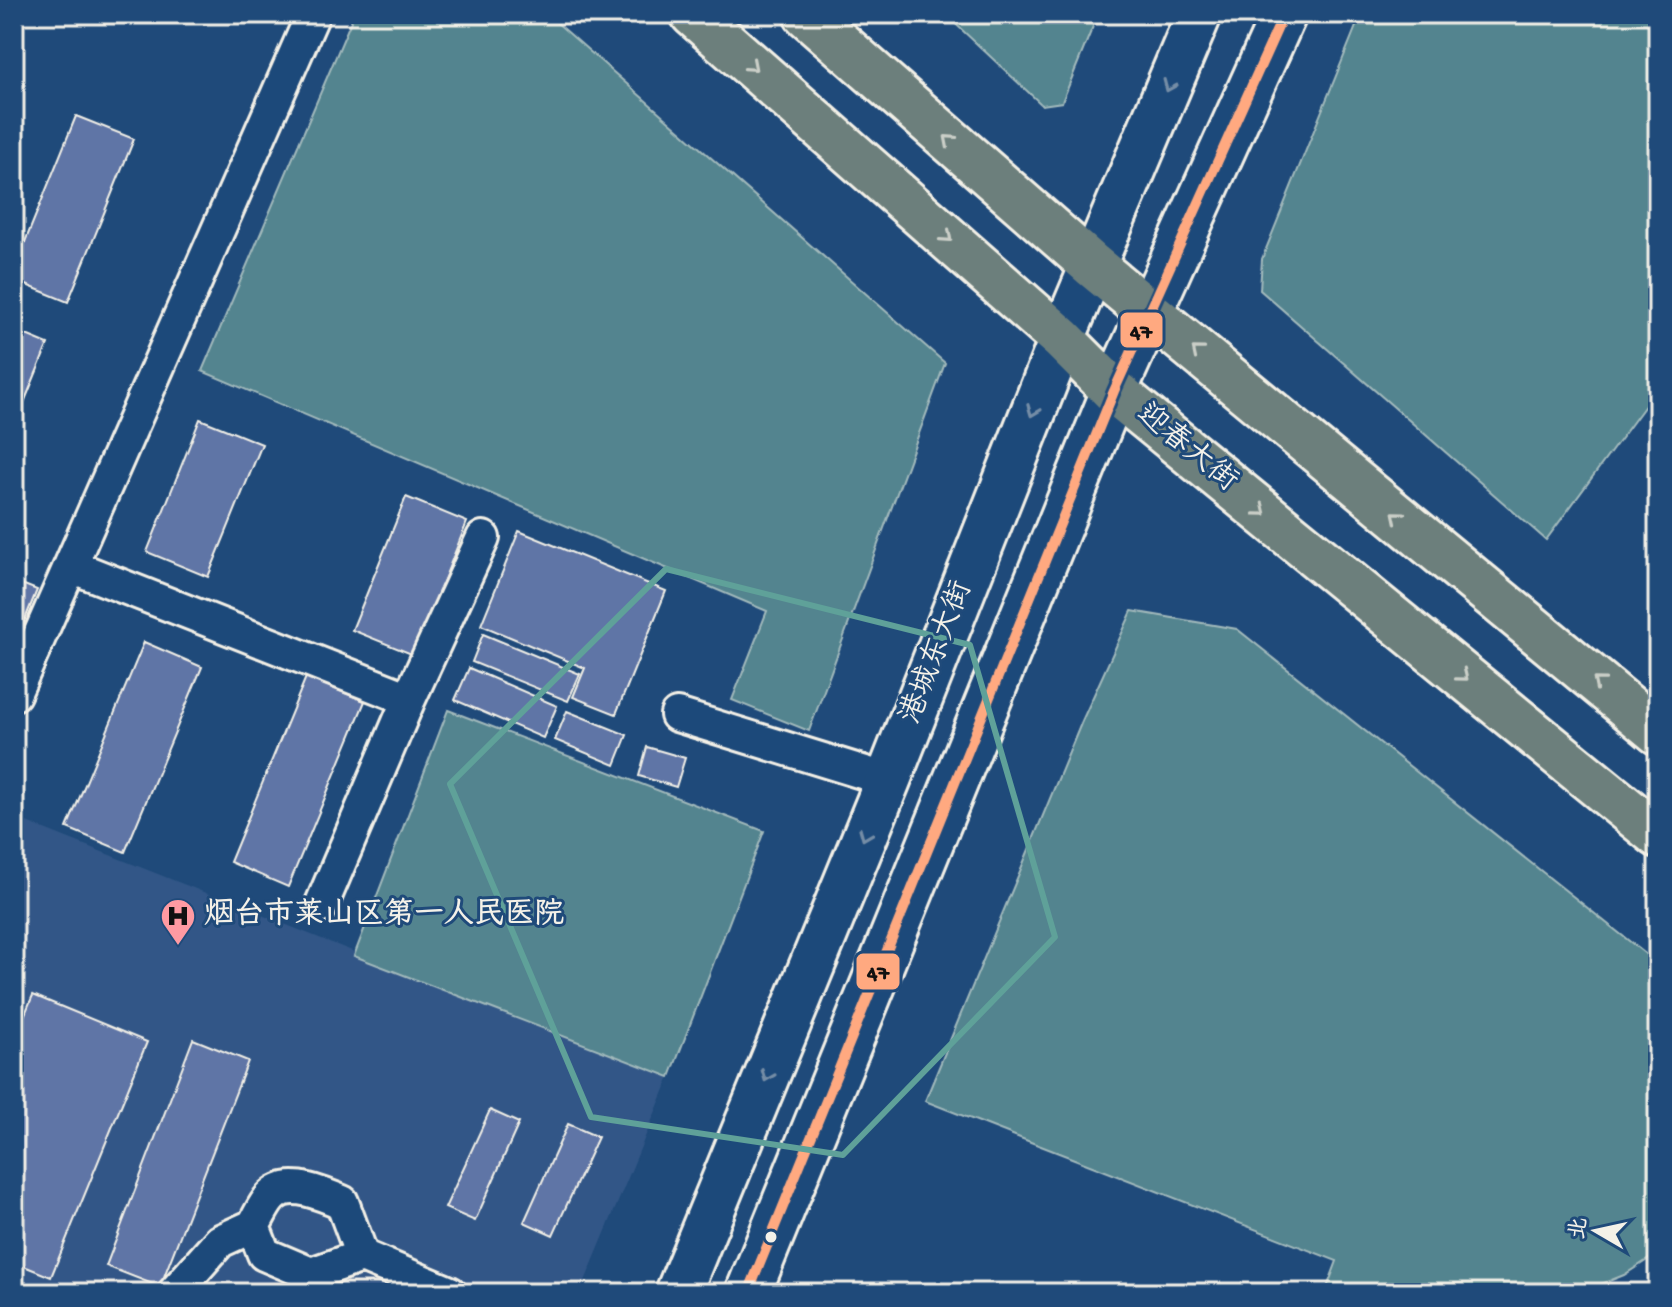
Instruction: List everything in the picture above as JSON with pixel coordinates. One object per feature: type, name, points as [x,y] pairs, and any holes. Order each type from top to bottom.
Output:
[{"type":"main road","name":"迎春大街","points":[[693,14],[1062,339],[1114,391],[1658,835]]},
{"type":"main road","points":[[806,14],[1092,265],[1658,732]]},
{"type":"main road","name":"港城东大街","points":[[678,1293],[888,780],[1092,265],[1199,14]]},
{"type":"main road","points":[[748,1293],[1114,391],[1284,14]]},
{"type":"street","points":[[14,694],[313,14]]},
{"type":"street","points":[[321,906],[409,699],[483,538]]},
{"type":"street","points":[[71,566],[409,699]]},
{"type":"street","points":[[677,715],[888,780]]},
{"type":"street","points":[[174,1293],[220,1241],[253,1226],[271,1196],[290,1187],[314,1191],[342,1202],[362,1256]]},
{"type":"street","points":[[253,1226],[264,1254],[311,1274],[362,1256],[450,1293]]},
{"type":"highlighted area","points":[[666,569],[970,645],[1055,937],[843,1155],[591,1117],[450,784]]},
{"type":"shaded area","name":"烟台市莱山区第一人民医院","points":[[14,817],[670,1077],[580,1293],[14,1293]]},
{"type":"green space","points":[[354,14],[547,14],[945,363],[809,731],[732,700],[767,611],[202,371]]},
{"type":"green space","points":[[945,14],[1098,14],[1062,102],[1042,105]]},
{"type":"green space","points":[[1361,14],[1658,14],[1658,388],[1546,540],[1260,290],[1262,259]]},
{"type":"green space","points":[[1132,611],[1237,629],[1658,964],[1658,1253],[1624,1275],[1579,1293],[1325,1293],[1337,1261],[925,1101],[1082,721]]},
{"type":"green space","points":[[448,710],[764,831],[670,1077],[354,956]]},
{"type":"building","points":[[76,116],[134,139],[68,302],[14,280],[14,269]]},
{"type":"building","points":[[14,330],[48,344],[14,427]]},
{"type":"building","points":[[200,419],[262,444],[208,577],[147,552]]},
{"type":"building","points":[[406,497],[467,522],[414,655],[352,630]]},
{"type":"building","points":[[519,531],[666,591],[616,714],[573,697],[585,668],[481,625]]},
{"type":"building","points":[[14,581],[37,590],[14,646]]},
{"type":"building","points":[[483,634],[580,674],[568,701],[472,662]]},
{"type":"building","points":[[144,642],[202,667],[125,852],[67,828]]},
{"type":"building","points":[[469,668],[557,706],[543,738],[455,700]]},
{"type":"building","points":[[306,677],[365,701],[288,887],[230,862]]},
{"type":"building","points":[[567,711],[627,735],[615,765],[555,740]]},
{"type":"building","points":[[647,747],[685,758],[676,787],[639,776]]},
{"type":"building","points":[[33,995],[147,1042],[51,1277],[14,1262],[14,1040]]},
{"type":"building","points":[[193,1039],[248,1061],[160,1287],[106,1266]]},
{"type":"building","points":[[490,1110],[519,1123],[475,1221],[445,1208]]},
{"type":"building","points":[[568,1124],[598,1137],[553,1235],[524,1222]]},
{"type":"transit line","name":"47","points":[[748,1293],[1114,391],[1284,14]]},
{"type":"place","name":"烟台市莱山区第一人民医院","points":[[178,947]]}]
